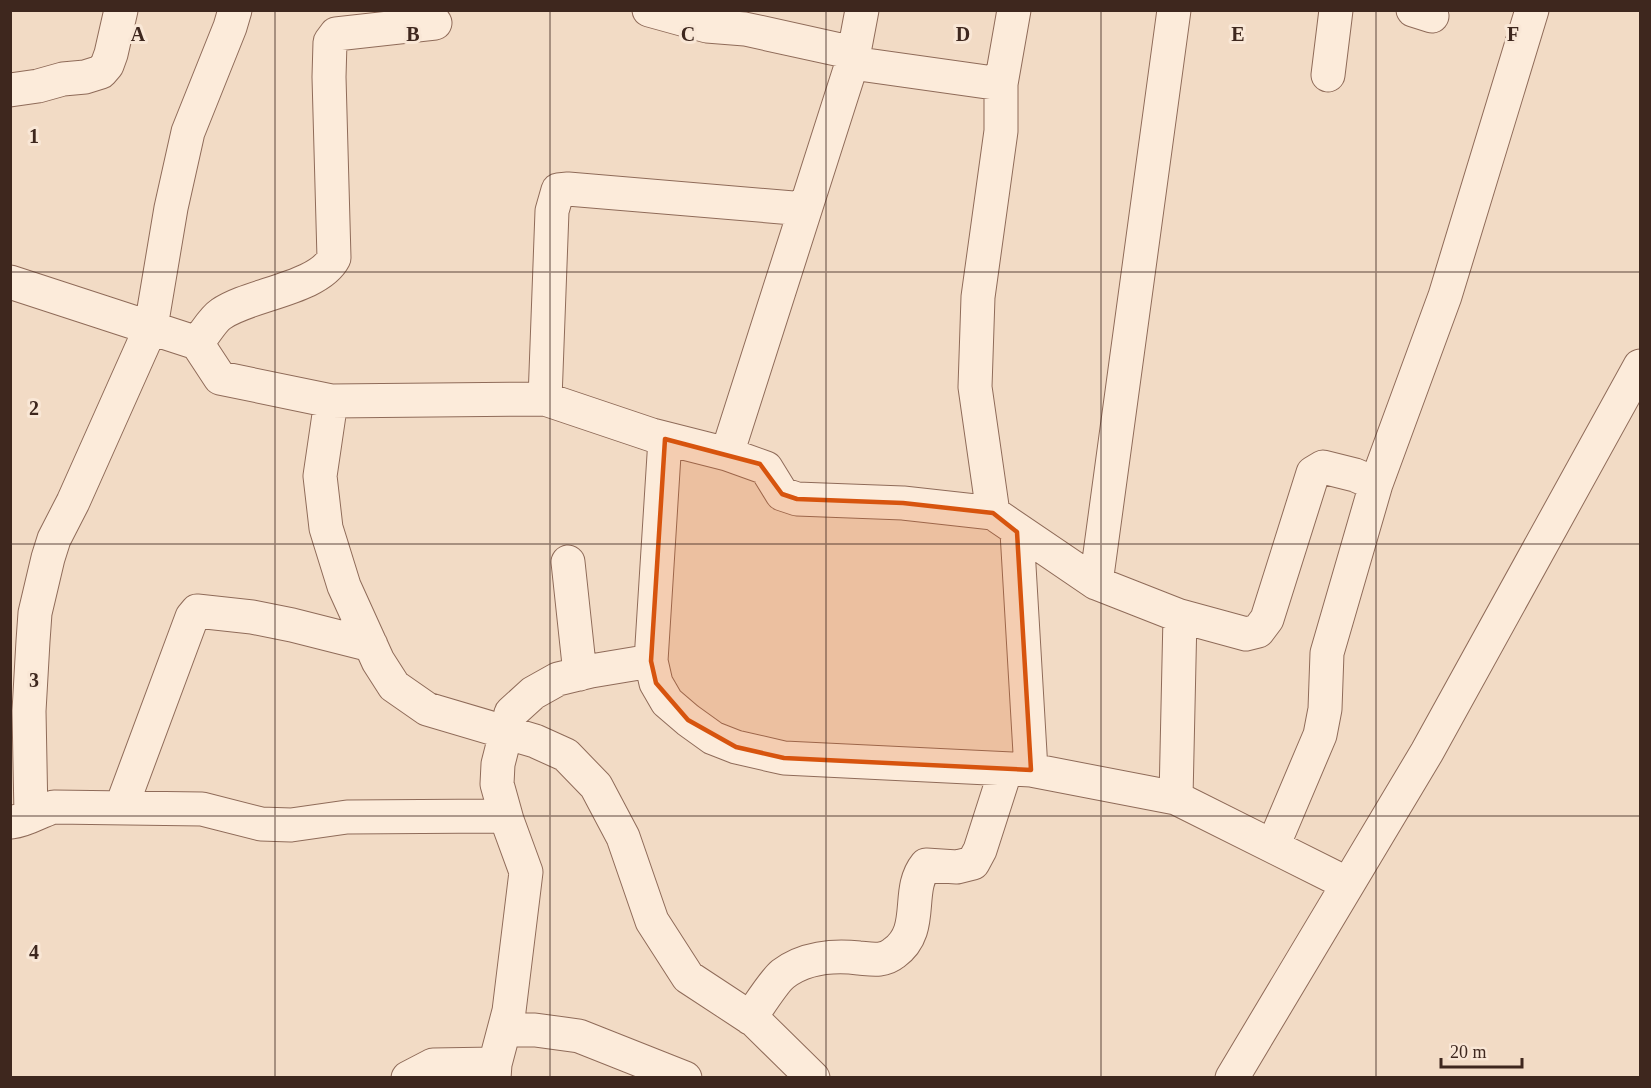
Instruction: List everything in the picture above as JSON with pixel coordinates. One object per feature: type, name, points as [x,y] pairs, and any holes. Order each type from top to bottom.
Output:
[{"type":"street","points":[[10,90],[85,77],[101,72],[107,65],[111,54],[121,10]]},
{"type":"street","points":[[235,10],[188,132],[171,208],[151,327],[24,605],[29,711],[21,819],[54,807],[202,809],[261,824],[291,825],[347,817],[496,816]]},
{"type":"street","points":[[649,10],[707,26],[745,29],[853,58],[1001,84]]},
{"type":"street","points":[[727,454],[853,58],[862,10]]},
{"type":"street","points":[[750,1018],[782,974],[801,964],[819,958],[841,956],[876,960],[892,955],[905,944],[913,926],[919,873],[926,865],[957,867],[973,863],[1018,769],[1005,522],[975,387],[978,297],[1001,131],[1001,84],[1014,10]]},
{"type":"street","points":[[1095,583],[1174,10]]},
{"type":"street","points":[[1328,75],[1336,10]]},
{"type":"street","points":[[1273,846],[1320,735],[1327,653],[1376,484],[1445,296],[1532,10]]},
{"type":"street","points":[[197,343],[220,314],[300,283],[330,264],[334,258],[328,77],[330,42],[336,34],[435,23]]},
{"type":"street","points":[[545,399],[552,212],[558,190],[805,209]]},
{"type":"street","points":[[10,282],[197,343],[220,378],[331,401],[545,399],[665,439],[727,454],[766,468],[782,494],[797,499],[903,503],[1005,522],[1095,583],[1180,616],[1246,634],[1258,631],[1267,619],[1313,473],[1323,467],[1355,475],[1376,484]]},
{"type":"street","points":[[1232,1077],[1427,752],[1641,366]]},
{"type":"street","points":[[331,401],[320,476],[326,528],[345,586],[378,661],[394,686],[427,709],[535,741],[566,755],[596,786],[623,837],[652,921],[688,977],[750,1018],[813,1077]]},
{"type":"street","points":[[665,439],[651,661],[656,683],[667,702],[713,738],[736,747],[784,758],[1018,769],[1176,798],[1348,884]]},
{"type":"street","points":[[568,562],[580,674]]},
{"type":"street","points":[[121,808],[192,617],[197,611],[252,617],[371,645]]},
{"type":"street","points":[[1176,798],[1180,616]]},
{"type":"street","points":[[408,1077],[433,1065],[495,1070],[509,1011],[526,872],[497,784],[498,764],[511,713],[532,693],[558,680],[651,661]]},
{"type":"street","points":[[504,1030],[535,1030],[579,1036],[685,1077]]},
{"type":"highlighted area","points":[[665,439],[760,464],[782,494],[797,499],[903,503],[993,513],[1017,532],[1031,770],[784,758],[736,747],[688,720],[656,683],[651,661]]}]
